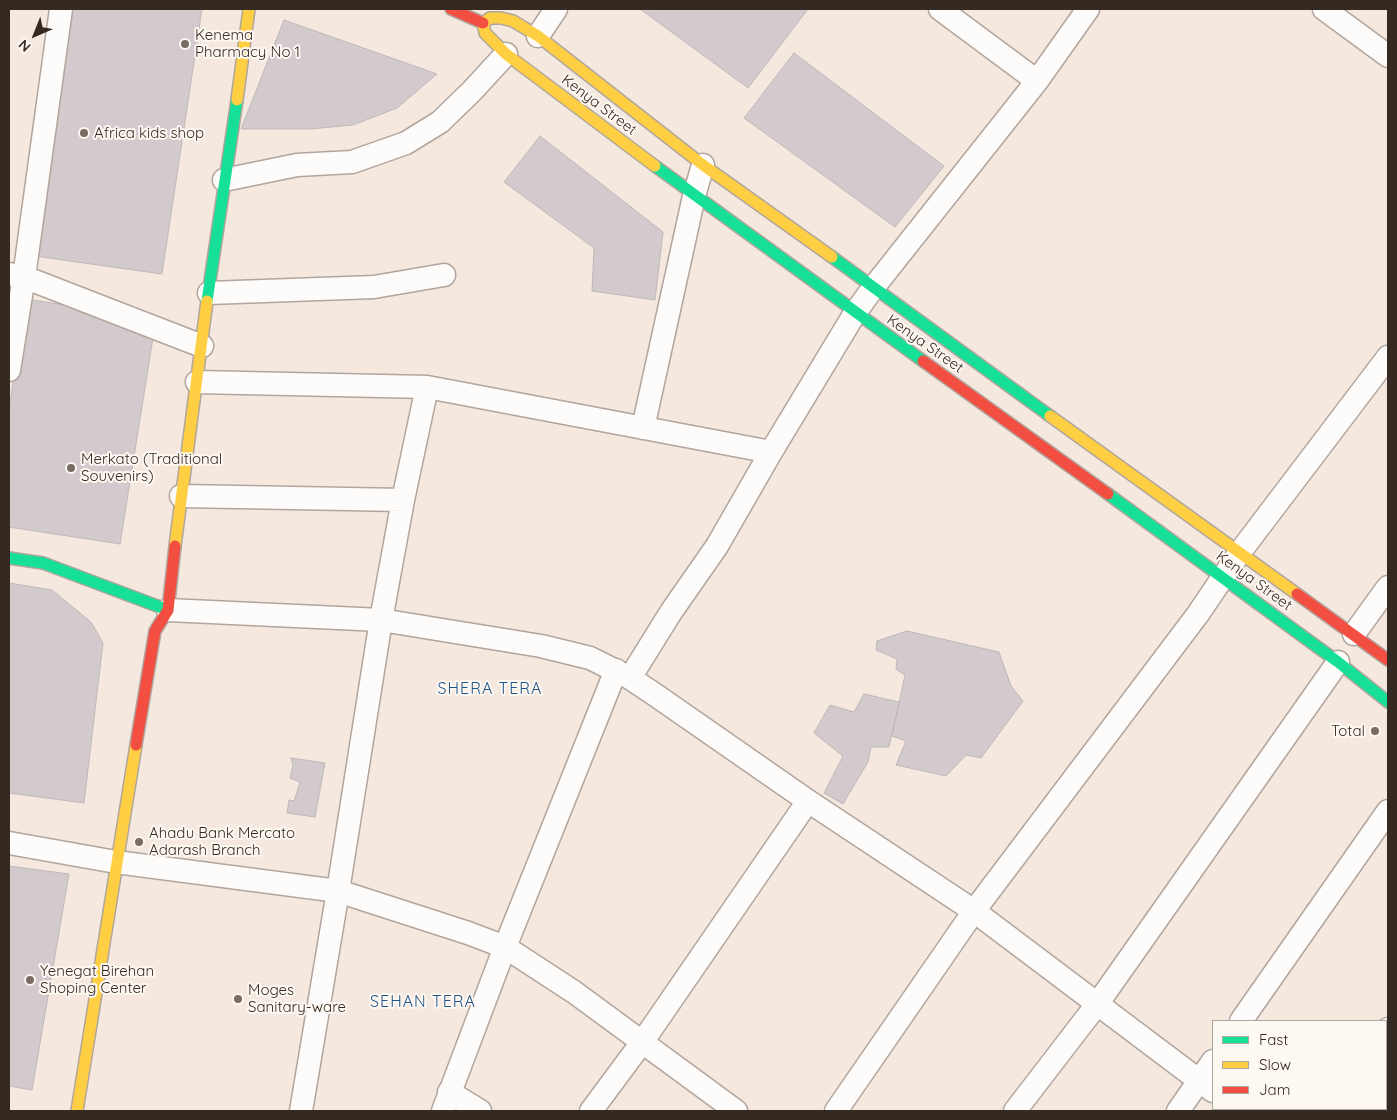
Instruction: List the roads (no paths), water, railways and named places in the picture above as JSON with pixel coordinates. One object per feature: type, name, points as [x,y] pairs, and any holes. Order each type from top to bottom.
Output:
[{"type":"main road","points":[[77,1111],[155,630],[168,610],[181,496],[249,9]]},
{"type":"main road","points":[[451,9],[483,23],[490,18],[513,21],[538,36],[703,165],[799,232],[873,288],[1388,660]]},
{"type":"main road","name":"Kenya Street","points":[[483,23],[485,33],[506,54],[694,196],[1223,577],[1338,662],[1388,702]]},
{"type":"main road","points":[[9,558],[44,564],[168,610]]},
{"type":"street","points":[[9,370],[16,275],[61,9]]},
{"type":"street","points":[[538,36],[556,9]]},
{"type":"street","points":[[940,9],[1037,80]]},
{"type":"street","points":[[480,1111],[446,1101],[505,947],[623,674],[672,612],[717,546],[855,313],[1037,80],[1088,9]]},
{"type":"street","points":[[1324,9],[1388,56]]},
{"type":"street","points":[[224,180],[297,165],[352,162],[406,143],[440,122],[506,54]]},
{"type":"street","points":[[643,428],[694,196],[703,165]]},
{"type":"street","points":[[16,275],[202,346]]},
{"type":"street","points":[[209,293],[374,287],[444,275]]},
{"type":"street","points":[[836,1111],[974,911],[1198,614],[1240,552],[1388,357]]},
{"type":"street","points":[[197,382],[426,387],[771,452]]},
{"type":"street","points":[[301,1111],[381,620],[426,387]]},
{"type":"street","points":[[181,496],[403,500]]},
{"type":"street","points":[[1354,634],[1388,587]]},
{"type":"street","points":[[168,610],[381,620],[541,646],[590,658],[623,674],[808,801],[974,911],[1207,1086]]},
{"type":"street","points":[[1015,1111],[1098,1003],[1338,662]]},
{"type":"street","points":[[591,1111],[643,1041],[808,801]]},
{"type":"street","points":[[1242,1020],[1388,812]]},
{"type":"street","points":[[9,843],[116,862],[338,891],[422,917],[505,947],[574,992],[736,1111]]},
{"type":"street","points":[[1178,1111],[1207,1086],[1212,1065]]},
{"type":"place","name":"Kenema Pharmacy No 1","points":[[185,44]]},
{"type":"place","name":"Africa kids shop","points":[[84,133]]},
{"type":"place","name":"Merkato (Traditional Souvenirs)","points":[[71,468]]},
{"type":"place","name":"Total","points":[[1375,731]]},
{"type":"place","name":"Ahadu Bank Mercato Adarash Branch","points":[[139,842]]},
{"type":"place","name":"Yenegat Birehan Shoping Center","points":[[30,980]]},
{"type":"place","name":"Moges Sanitary-ware","points":[[238,999]]},
{"type":"district","name":"SHERA TERA","points":[[490,689]]},
{"type":"district","name":"SEHAN TERA","points":[[423,1002]]}]
